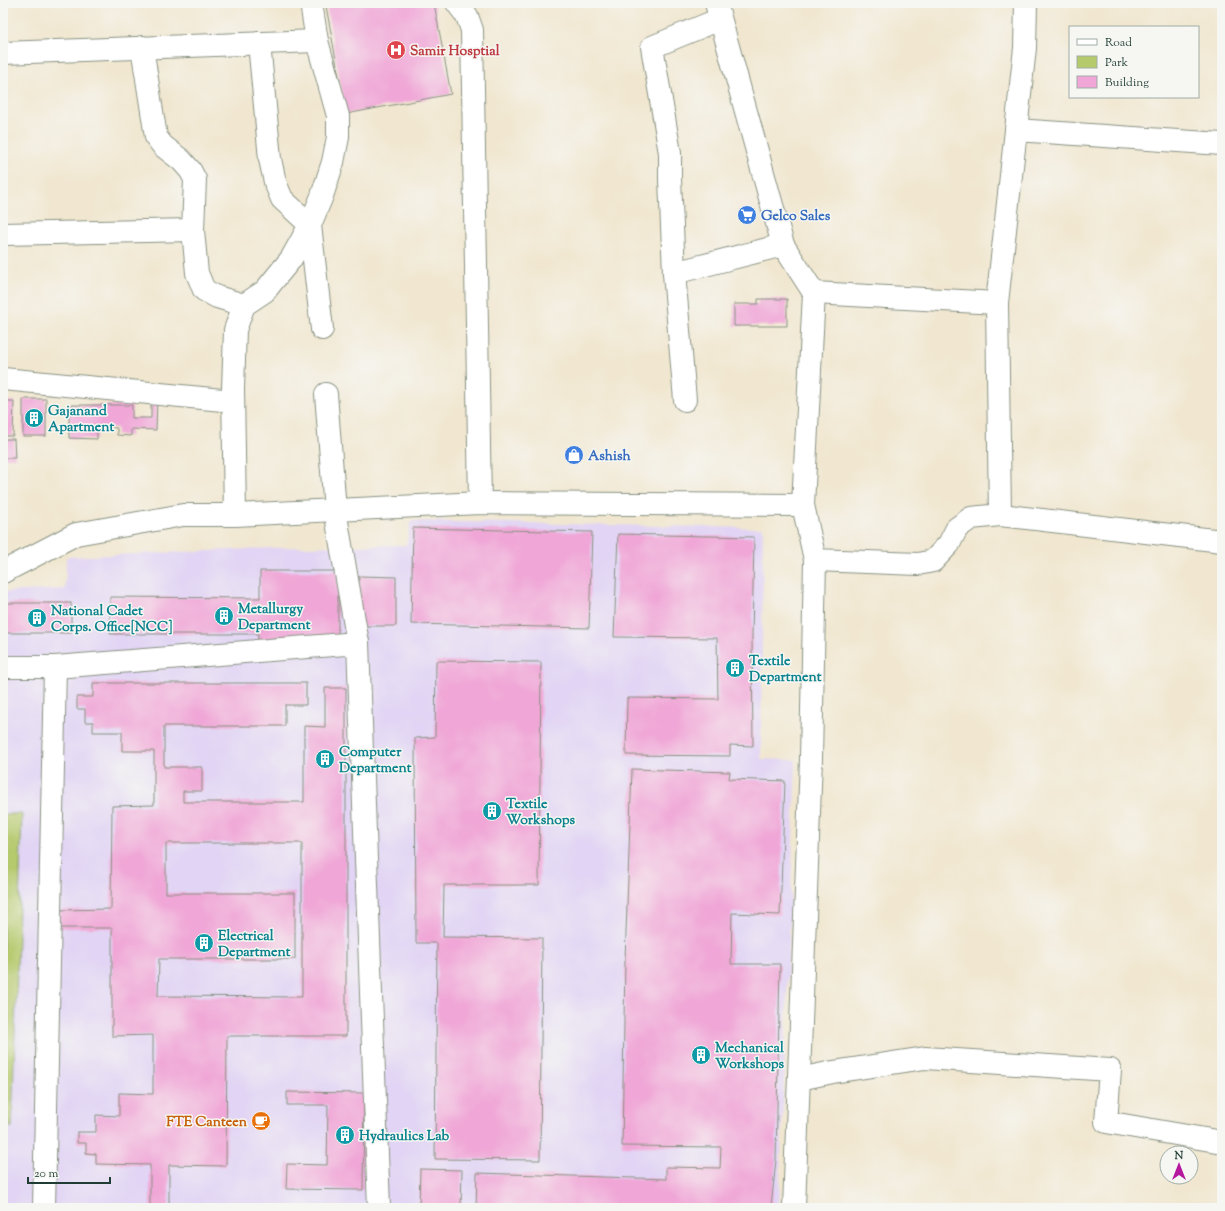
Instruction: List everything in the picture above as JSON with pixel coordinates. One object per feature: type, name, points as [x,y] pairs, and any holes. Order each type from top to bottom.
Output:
[{"type":"street","points":[[234,514],[233,401],[235,330],[244,305],[264,291],[277,276],[291,259],[310,225],[328,181],[338,137],[338,116],[317,41],[311,3]]},
{"type":"street","points":[[457,3],[466,16],[472,30],[480,503]]},
{"type":"street","points":[[1000,515],[997,303],[1025,48],[1026,3]]},
{"type":"street","points":[[685,400],[674,272],[670,153],[652,47],[718,11],[783,245],[814,293],[803,505],[815,560],[811,759],[794,1208]]},
{"type":"street","points":[[3,53],[317,41]]},
{"type":"street","points":[[260,43],[270,159],[275,182],[282,198],[310,225],[322,329]]},
{"type":"street","points":[[142,47],[156,137],[163,146],[181,160],[195,178],[193,230],[196,272],[204,290],[217,298],[244,305]]},
{"type":"street","points":[[1016,130],[1222,144]]},
{"type":"street","points":[[3,234],[193,230]]},
{"type":"street","points":[[674,272],[783,245]]},
{"type":"street","points":[[814,293],[997,303]]},
{"type":"street","points":[[3,379],[233,401]]},
{"type":"street","points":[[326,394],[335,510],[358,644],[379,1208]]},
{"type":"street","points":[[3,572],[76,534],[183,515],[480,503],[803,505]]},
{"type":"street","points":[[815,560],[918,564],[932,561],[949,544],[957,528],[970,518],[1000,515],[1222,541]]},
{"type":"street","points":[[3,667],[55,667],[358,644]]},
{"type":"street","points":[[44,1208],[55,667]]},
{"type":"street","points":[[799,1079],[833,1072],[925,1058],[1110,1070],[1106,1122],[1222,1142]]},
{"type":"shaded area","points":[[411,521],[763,528],[761,759],[796,760],[779,1208],[3,1208],[3,592],[65,589],[66,557],[296,547],[406,545]]},
{"type":"green space","points":[[3,814],[22,814],[12,1127],[3,1127]]},
{"type":"building","points":[[342,3],[434,3],[451,94],[346,114],[326,6]]},
{"type":"building","points":[[758,299],[787,299],[787,326],[734,326],[734,304],[758,304]]},
{"type":"building","name":"Gajanand Apartment","points":[[23,399],[46,399],[46,436],[23,436]]},
{"type":"building","points":[[157,399],[156,430],[131,429],[131,436],[117,435],[117,428],[97,427],[97,439],[69,438],[69,405],[132,405],[132,418],[151,418],[151,403]]},
{"type":"building","points":[[3,401],[14,401],[13,436],[3,436]]},
{"type":"building","points":[[3,439],[14,439],[15,458],[3,458]]},
{"type":"building","points":[[413,528],[592,532],[589,628],[411,624]]},
{"type":"building","points":[[618,534],[754,537],[752,638],[753,746],[730,745],[730,756],[626,755],[627,698],[718,699],[717,638],[614,637]]},
{"type":"building","name":"Metallurgy Department","points":[[260,571],[338,571],[338,638],[273,638],[273,643],[258,643],[258,634],[110,634],[110,597],[260,598]]},
{"type":"building","points":[[359,576],[396,577],[396,626],[359,626]]},
{"type":"building","name":"National Cadet Corps. Office[NCC]","points":[[3,603],[71,603],[71,633],[3,633]]},
{"type":"building","points":[[436,661],[541,662],[539,885],[444,885],[443,937],[542,938],[540,1160],[435,1159],[437,943],[416,943],[415,738],[435,737]]},
{"type":"building","points":[[93,683],[306,683],[306,705],[285,705],[285,726],[164,726],[164,767],[202,767],[202,791],[183,791],[183,802],[304,802],[304,726],[325,727],[325,688],[346,688],[346,1036],[227,1036],[226,1166],[169,1165],[169,1208],[150,1208],[150,1165],[96,1164],[96,1154],[86,1153],[86,1143],[77,1143],[77,1132],[96,1132],[96,1115],[119,1116],[119,1093],[153,1094],[153,1035],[112,1036],[112,928],[60,928],[60,910],[111,909],[112,806],[154,805],[154,751],[122,751],[122,732],[93,732],[93,722],[85,722],[85,709],[77,709],[77,697],[93,697]],"holes":[[[166,843],[302,843],[302,997],[158,996],[159,959],[295,959],[295,893],[166,893]]]},
{"type":"building","points":[[632,769],[730,772],[729,779],[785,781],[780,915],[732,913],[731,964],[780,964],[776,1160],[771,1208],[476,1208],[477,1173],[666,1179],[666,1167],[720,1168],[721,1147],[622,1146],[625,960]]},
{"type":"building","name":"Hydraulics Lab","points":[[287,1092],[364,1093],[363,1190],[286,1189],[287,1164],[327,1165],[328,1105],[287,1105]]},
{"type":"building","points":[[420,1169],[462,1170],[461,1208],[419,1208]]},
{"type":"building","points":[[180,1206],[260,1206],[260,1208],[180,1208]]},
{"type":"place","name":"Samir Hosptial","points":[[396,50]]},
{"type":"place","name":"Gelco Sales","points":[[747,215]]},
{"type":"place","name":"Gajanand Apartment","points":[[34,418]]},
{"type":"place","name":"Ashish","points":[[574,455]]},
{"type":"place","name":"Metallurgy Department","points":[[224,616]]},
{"type":"place","name":"National Cadet Corps. Office[NCC]","points":[[37,618]]},
{"type":"place","name":"Textile Department","points":[[735,668]]},
{"type":"place","name":"Computer Department","points":[[325,759]]},
{"type":"place","name":"Textile Workshops","points":[[492,811]]},
{"type":"place","name":"Electrical Department","points":[[204,943]]},
{"type":"place","name":"Mechanical Workshops","points":[[701,1055]]},
{"type":"place","name":"FTE Canteen","points":[[261,1121]]},
{"type":"place","name":"Hydraulics Lab","points":[[345,1135]]}]
